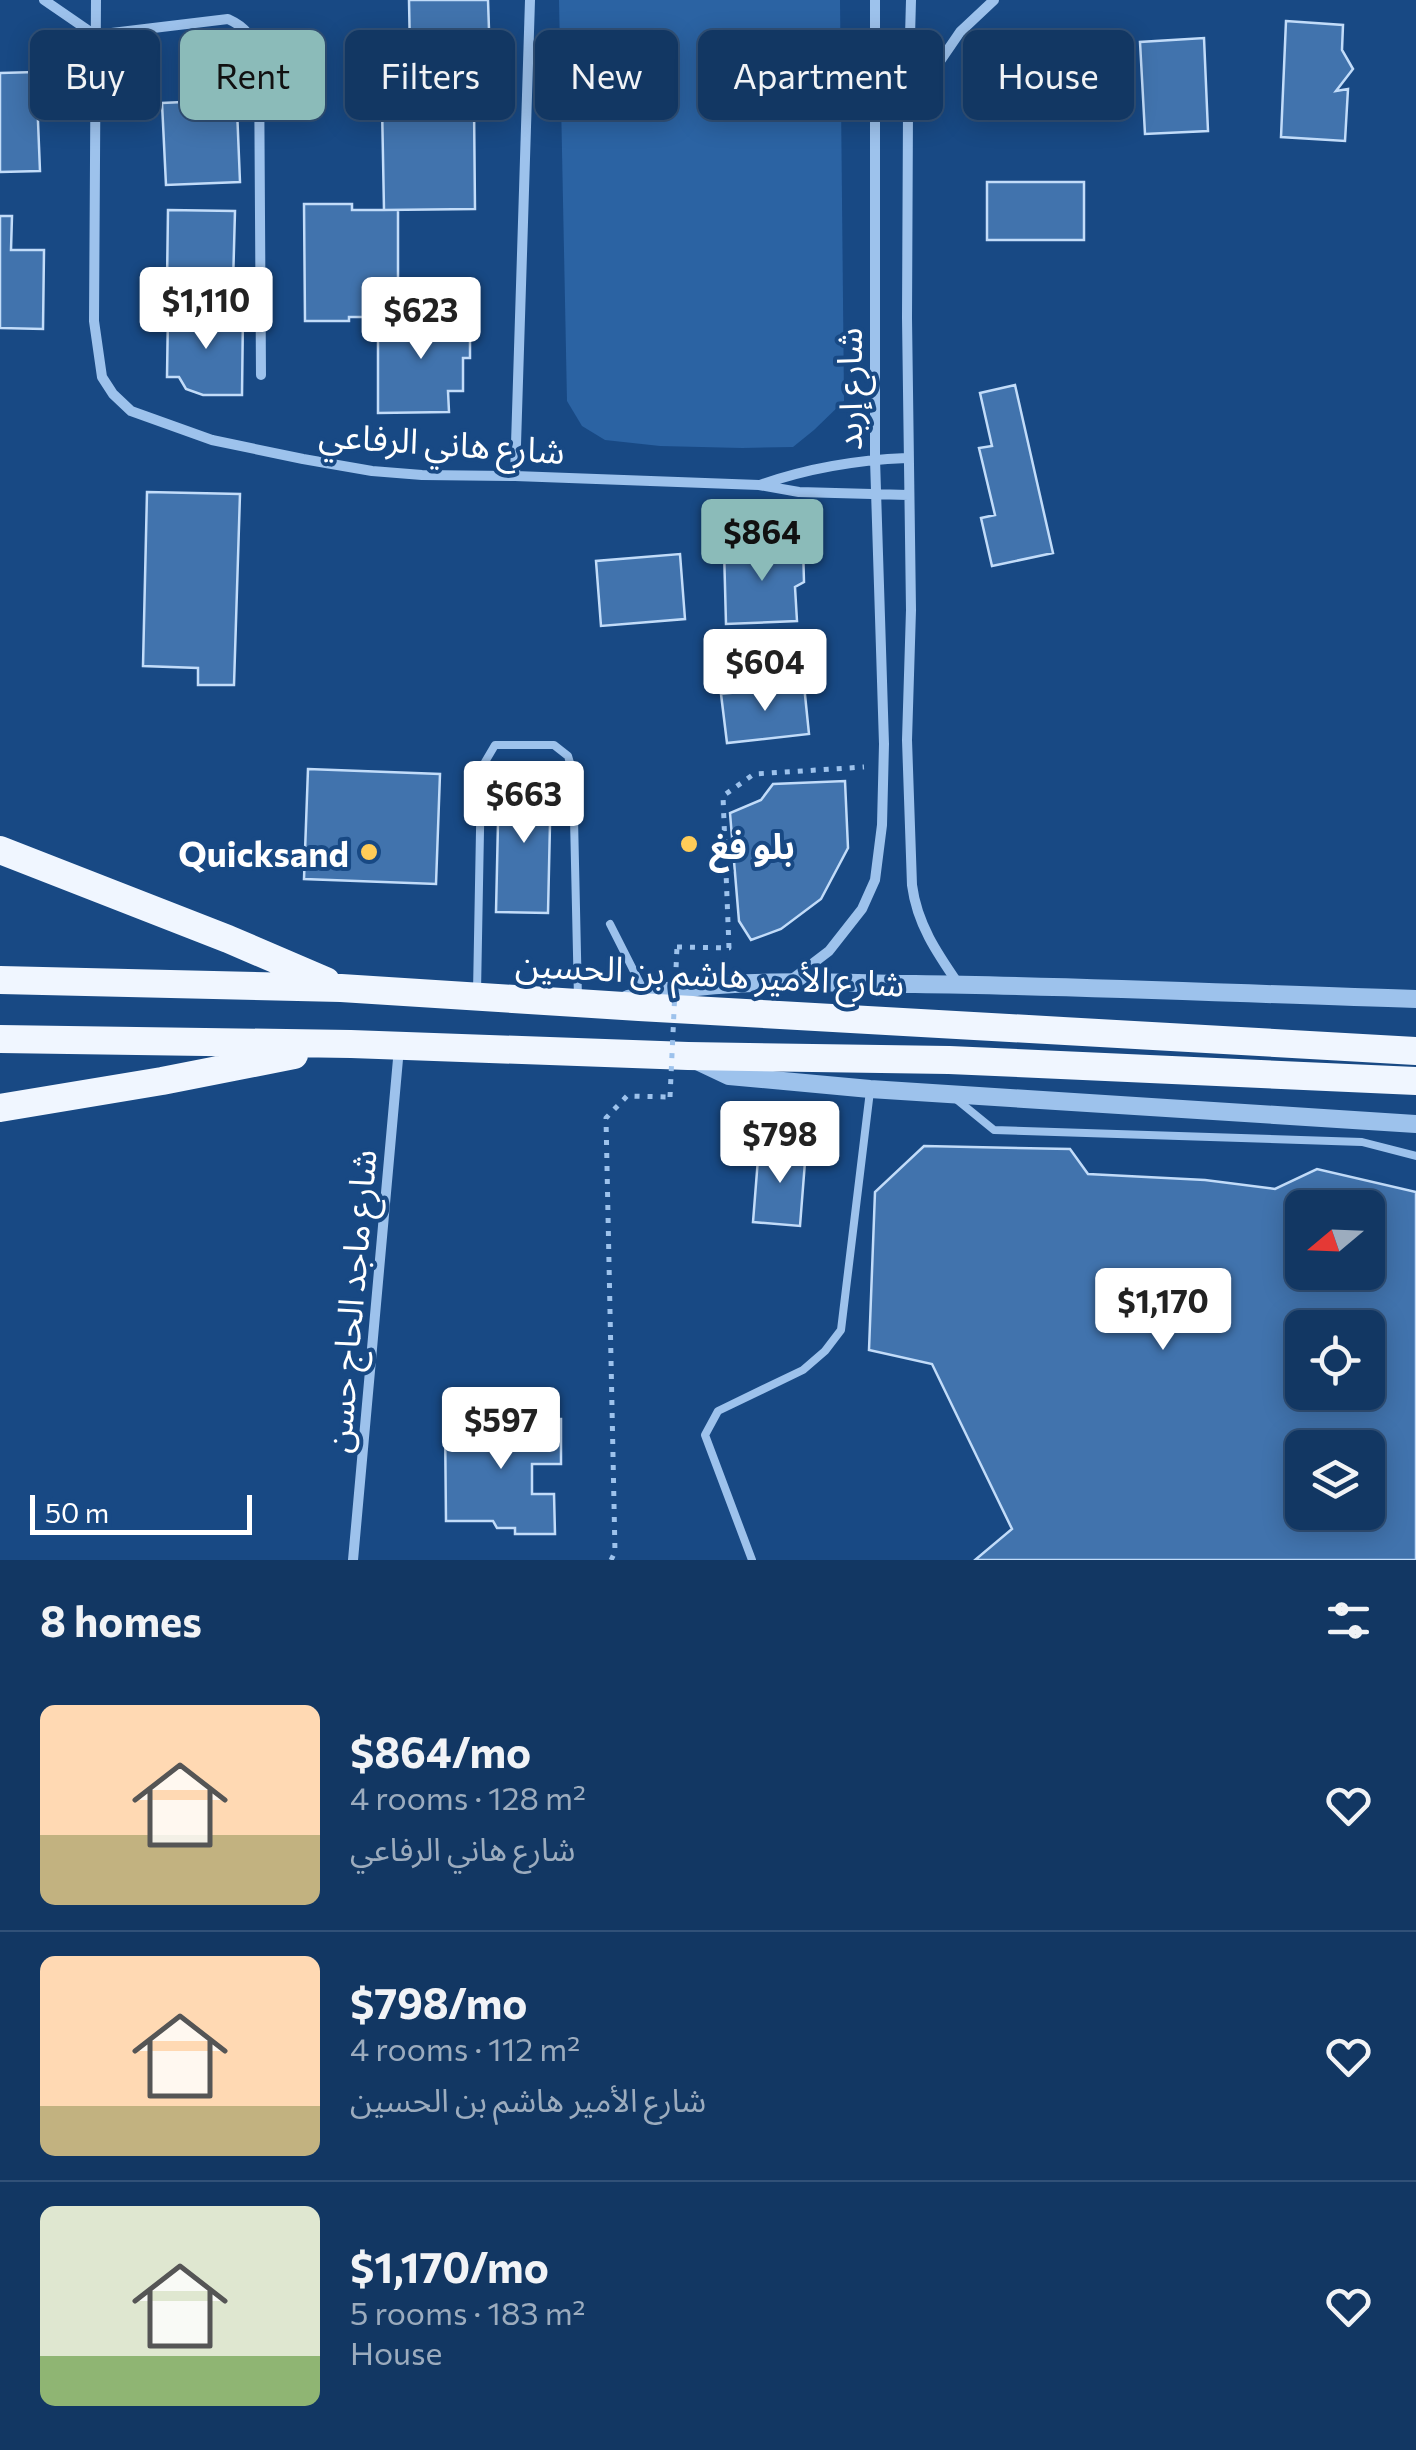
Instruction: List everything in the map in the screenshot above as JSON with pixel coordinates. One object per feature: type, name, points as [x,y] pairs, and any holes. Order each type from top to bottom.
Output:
[{"type":"highway","points":[[0,850],[228,938],[341,988]]},
{"type":"highway","name":"شارع الأمير هاشم بن الحسين","points":[[0,980],[341,988],[1416,1051]]},
{"type":"highway","points":[[0,1039],[949,1060],[1416,1081]]},
{"type":"highway","points":[[0,1108],[351,1044]]},
{"type":"street","points":[[44,0],[87,30]]},
{"type":"street","name":"شارع هاني الرفاعي","points":[[94,30],[96,0]]},
{"type":"street","points":[[514,476],[530,0]]},
{"type":"street","name":"شارع إربد","points":[[788,983],[829,951],[862,909],[875,880],[882,825],[884,766],[874,459],[875,0]]},
{"type":"street","name":"شارع إربد","points":[[910,30],[911,0]]},
{"type":"street","points":[[943,57],[960,32],[994,0]]},
{"type":"street","points":[[133,30],[228,18],[251,37],[259,57],[261,375]]},
{"type":"street","name":"شارع هاني الرفاعي","points":[[94,120],[94,321],[102,377],[113,394],[132,410],[212,440],[372,471],[760,485],[799,492],[908,495]]},
{"type":"street","name":"شارع إربد","points":[[908,120],[907,458],[911,610],[908,740],[912,885],[920,922],[959,985]]},
{"type":"street","name":"شارع هاني الرفاعي","points":[[760,485],[801,471],[874,459],[907,458]]},
{"type":"street","points":[[591,1004],[734,984],[788,983],[1416,999]]},
{"type":"street","name":"شارع ماجد الحاج حسن","points":[[353,1560],[399,1047]]},
{"type":"street","points":[[688,1056],[729,1076],[870,1089],[1416,1124]]},
{"type":"lane","points":[[477,996],[480,778],[496,744],[554,745],[568,756],[574,773],[591,1004]]},
{"type":"lane","points":[[610,924],[646,994]]},
{"type":"lane","points":[[752,1560],[705,1435],[718,1411],[804,1370],[841,1330],[870,1089]]},
{"type":"lane","points":[[948,1093],[994,1130],[1362,1142],[1416,1156]]},
{"type":"path","points":[[610,1560],[614,1552],[606,1118],[626,1096],[670,1097],[677,947],[729,948],[723,796],[754,774],[884,766]]},
{"type":"shaded area","points":[[559,0],[840,0],[840,30],[698,30],[698,120],[841,120],[844,401],[793,447],[660,446],[605,440],[582,426],[567,401],[561,120],[678,120],[678,30],[560,30]]},
{"type":"building","points":[[409,0],[488,0],[489,30],[410,30]]},
{"type":"building","points":[[1286,21],[1343,25],[1342,50],[1353,69],[1336,91],[1348,89],[1345,141],[1281,137]]},
{"type":"building","points":[[1204,38],[1208,131],[1145,134],[1140,42]]},
{"type":"building","points":[[30,72],[30,120],[38,120],[40,171],[0,172],[0,73]]},
{"type":"building","points":[[180,102],[180,120],[237,120],[240,182],[166,185],[162,103]]},
{"type":"building","points":[[382,120],[474,120],[475,209],[384,210]]},
{"type":"building","points":[[987,182],[1084,182],[1084,240],[987,240]]},
{"type":"building","points":[[304,204],[352,204],[352,210],[398,210],[398,317],[305,321]]},
{"type":"building","points":[[168,210],[235,211],[233,284],[167,282]]},
{"type":"building","points":[[0,216],[12,216],[11,250],[44,250],[43,329],[0,328]]},
{"type":"building","points":[[168,312],[243,313],[242,395],[203,395],[186,389],[179,377],[167,377]]},
{"type":"building","points":[[378,317],[470,317],[470,358],[463,358],[463,391],[448,391],[449,412],[378,413]]},
{"type":"building","points":[[1015,385],[1053,553],[992,566],[981,518],[995,515],[979,448],[992,446],[980,393]]},
{"type":"building","points":[[147,492],[240,494],[234,685],[198,685],[198,668],[143,666]]},
{"type":"building","points":[[803,546],[804,582],[795,587],[797,621],[726,624],[724,549]]},
{"type":"building","points":[[680,554],[685,619],[601,626],[596,561]]},
{"type":"building","points":[[804,685],[809,734],[727,743],[721,694]]},
{"type":"building","points":[[308,769],[440,774],[436,884],[304,879]]},
{"type":"building","points":[[499,778],[551,779],[548,913],[496,912]]},
{"type":"building","points":[[845,781],[848,848],[821,899],[781,929],[751,940],[739,921],[730,813],[761,800],[773,784]]},
{"type":"building","points":[[759,1146],[806,1149],[800,1226],[753,1222]]},
{"type":"building","points":[[924,1146],[1070,1149],[1088,1174],[1205,1180],[1275,1189],[1317,1169],[1416,1192],[1416,1560],[975,1560],[1012,1529],[932,1364],[869,1350],[875,1192]]},
{"type":"building","points":[[561,1419],[561,1464],[532,1464],[532,1494],[554,1494],[555,1534],[515,1534],[515,1528],[497,1528],[493,1521],[446,1521],[445,1420]]},
{"type":"place","name":"بلو فغ","points":[[689,844]]},
{"type":"place","name":"Quicksand","points":[[369,852]]}]
